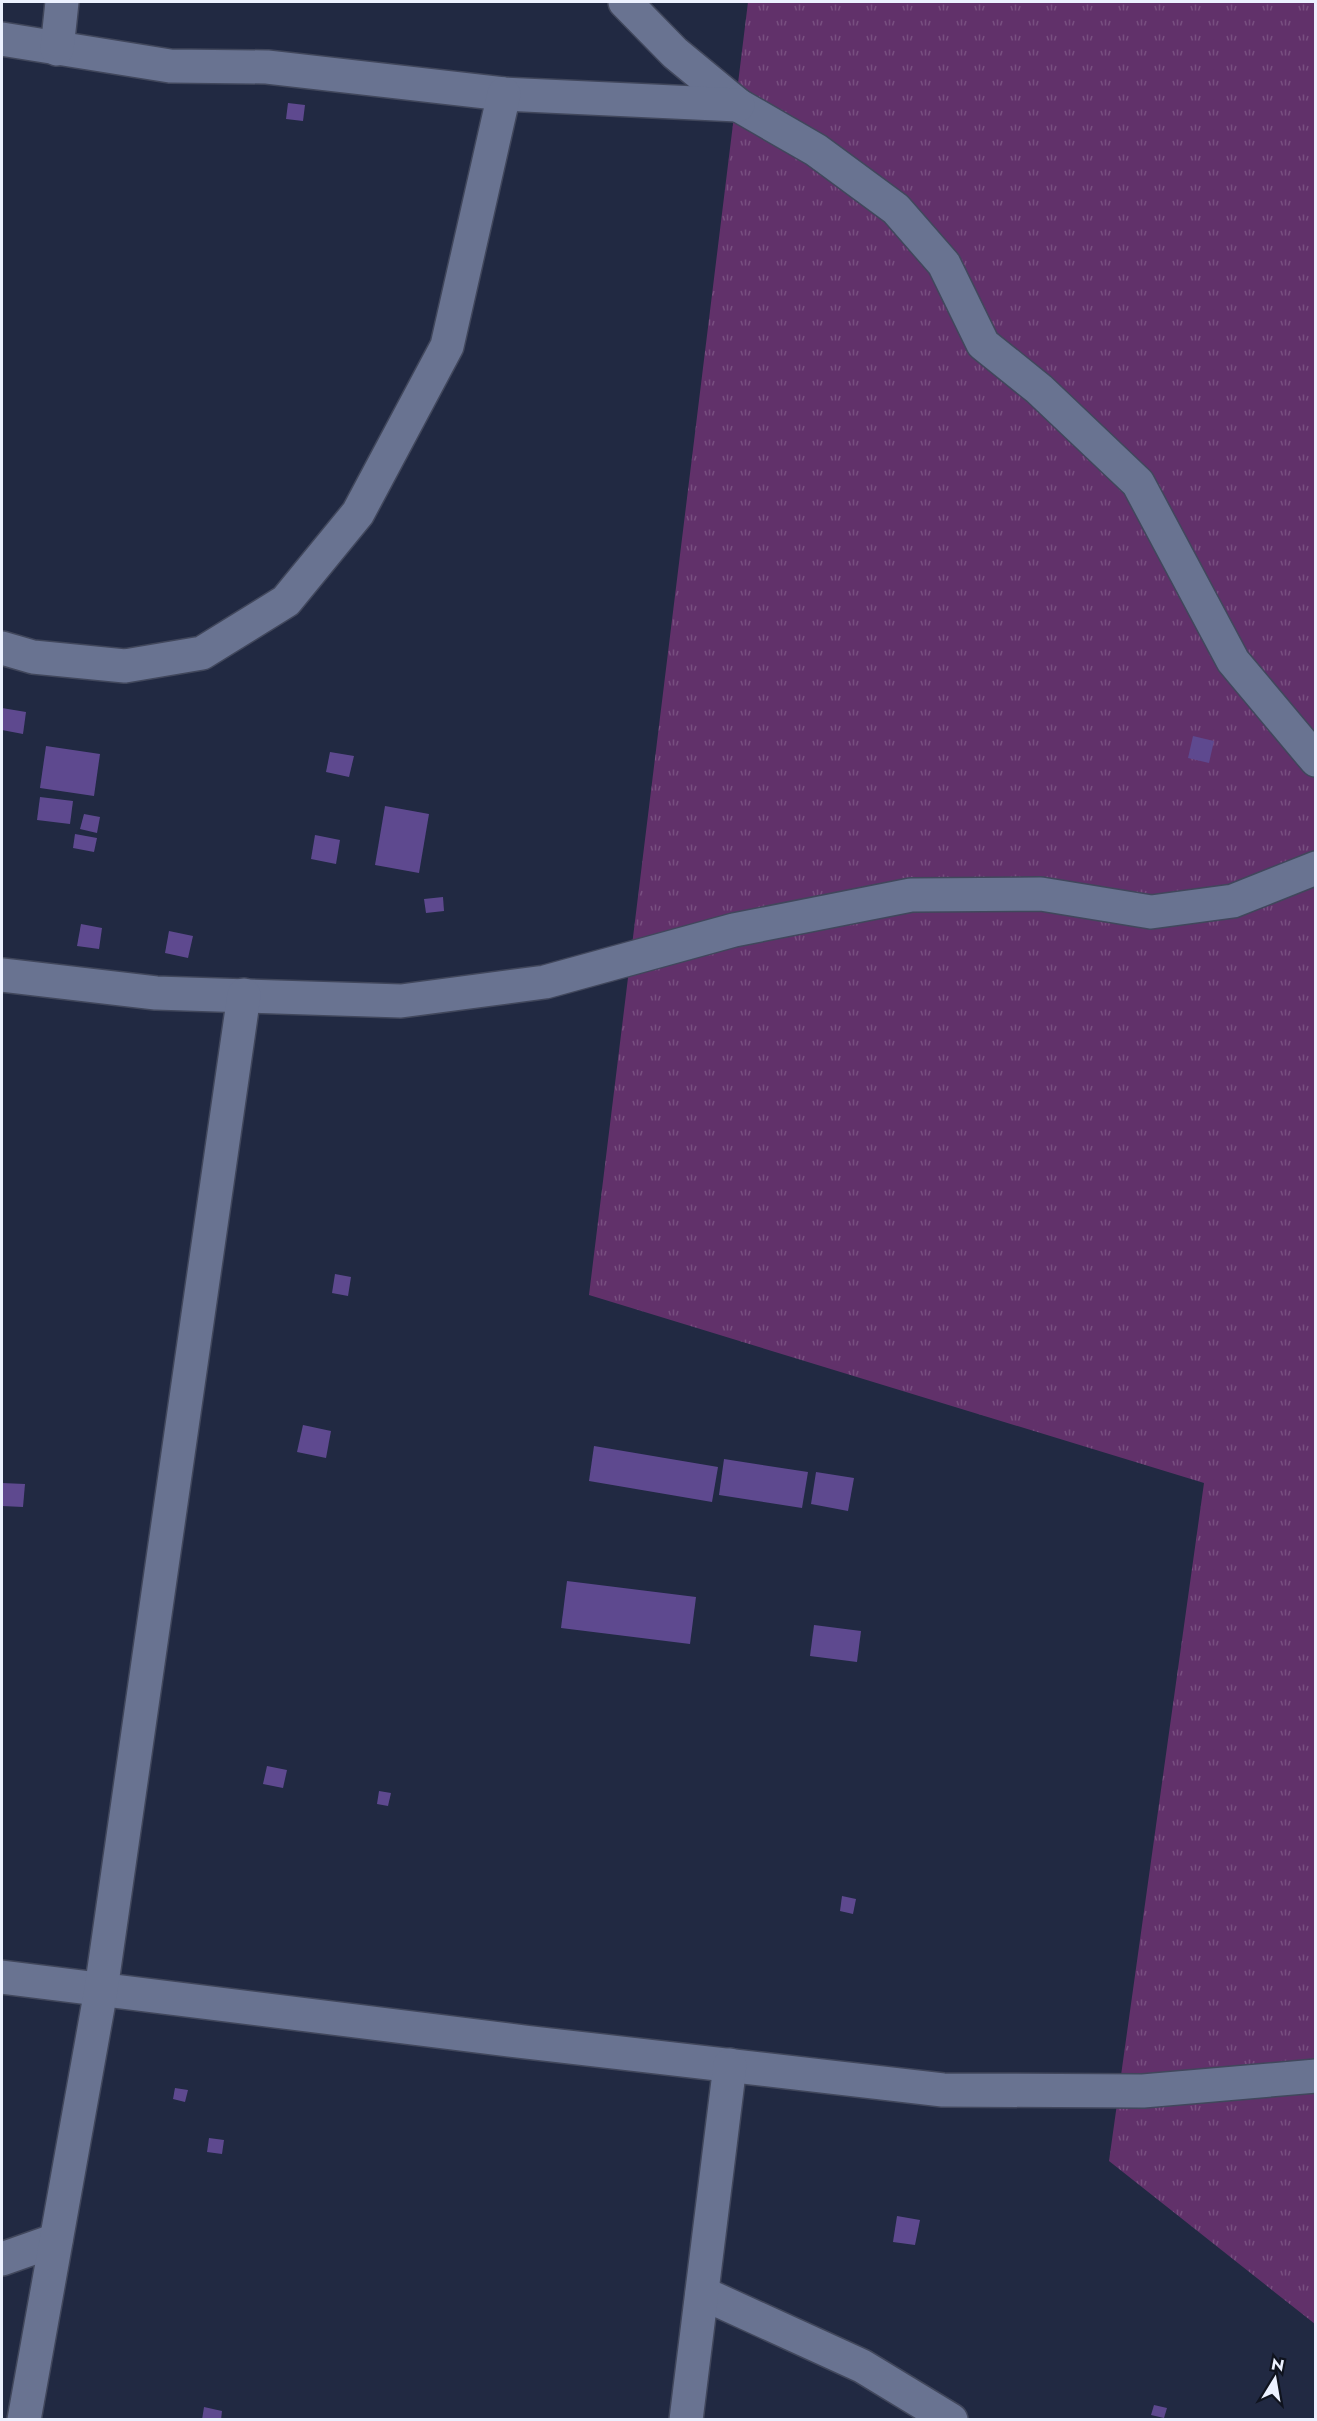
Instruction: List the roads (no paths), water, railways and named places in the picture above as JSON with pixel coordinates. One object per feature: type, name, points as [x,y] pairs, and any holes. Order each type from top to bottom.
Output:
[{"type":"street","points":[[57,49],[62,2]]},
{"type":"street","points":[[626,2],[675,53],[738,105],[816,150],[896,209],[944,264],[984,344],[1039,389],[1138,483],[1233,661],[1316,760]]},
{"type":"street","points":[[2,39],[170,66],[267,67],[504,94],[738,105]]},
{"type":"street","points":[[2,648],[33,657],[125,666],[202,652],[286,601],[358,513],[447,346],[504,94]]},
{"type":"street","points":[[2,975],[156,993],[401,1000],[545,982],[734,930],[911,895],[1041,894],[1151,912],[1233,901],[1316,868]]},
{"type":"street","points":[[24,2420],[101,1990],[244,995]]},
{"type":"street","points":[[2,1977],[943,2090],[1143,2091],[1316,2076]]},
{"type":"street","points":[[686,2420],[730,2066]]},
{"type":"street","points":[[2,2259],[56,2240]]},
{"type":"street","points":[[702,2293],[862,2366],[951,2420]]}]
